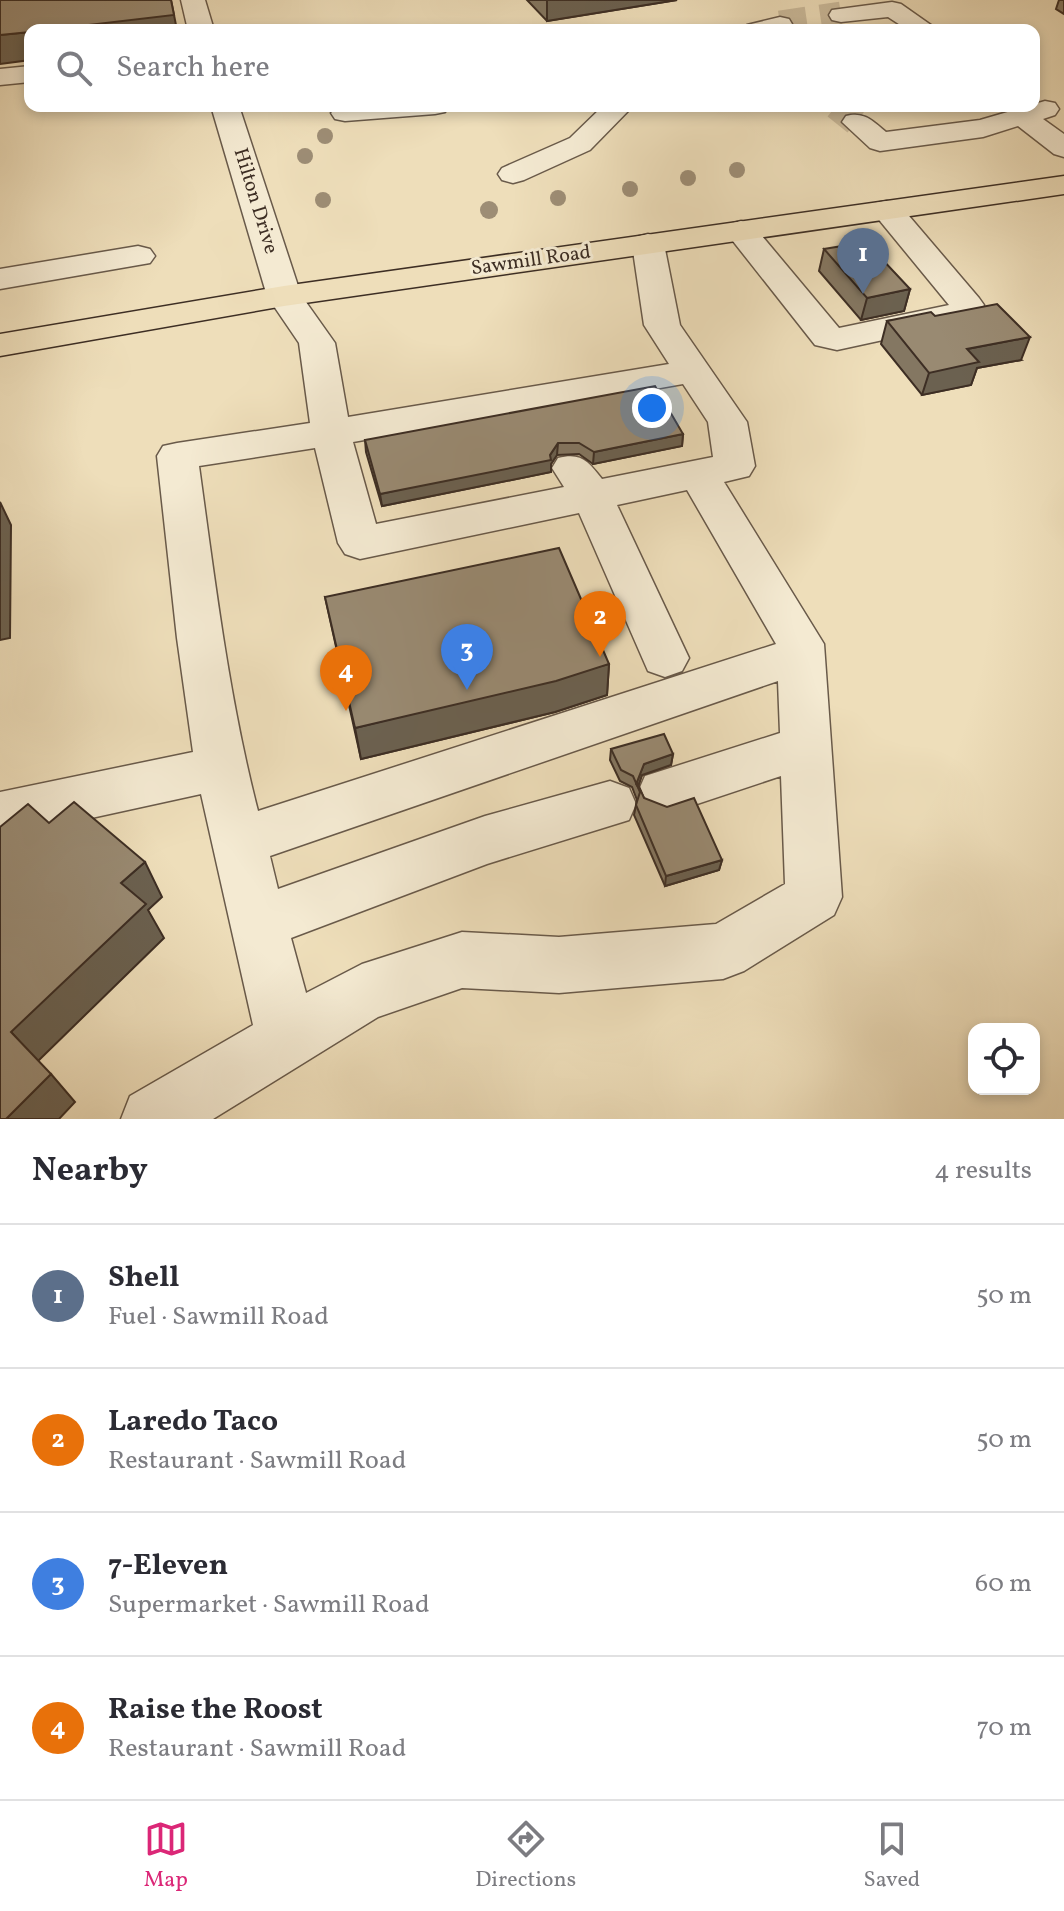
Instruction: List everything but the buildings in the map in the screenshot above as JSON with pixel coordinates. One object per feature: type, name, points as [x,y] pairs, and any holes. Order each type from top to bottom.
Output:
[{"type":"main road","name":"Sawmill Road","points":[[0,345],[284,296],[1064,185]]},
{"type":"street","points":[[193,0],[199,24]]},
{"type":"street","points":[[841,15],[892,9],[916,24]]},
{"type":"street","points":[[0,77],[24,75]]},
{"type":"street","name":"Hilton Drive","points":[[227,112],[284,296],[317,343],[331,433],[360,543],[437,511],[582,482]]},
{"type":"street","points":[[345,113],[358,112]]},
{"type":"street","points":[[513,174],[573,147],[614,112]]},
{"type":"street","points":[[962,112],[983,128]]},
{"type":"street","points":[[856,122],[880,142],[983,128],[1041,112],[1064,148]]},
{"type":"street","points":[[741,231],[828,337],[837,339],[963,313],[967,305],[887,210]]},
{"type":"street","points":[[648,244],[662,325],[727,422],[680,469],[582,482],[665,658]]},
{"type":"street","points":[[0,279],[138,256]]},
{"type":"street","points":[[287,1039],[221,768],[200,638],[177,456],[331,433],[411,433],[602,397],[694,371]]},
{"type":"street","points":[[153,1119],[362,993],[462,960],[559,965],[723,951],[814,897],[800,644],[680,469]]},
{"type":"street","points":[[239,842],[801,654]]},
{"type":"street","points":[[664,792],[807,746]]},
{"type":"street","points":[[0,815],[221,768]]},
{"type":"street","points":[[259,923],[485,840],[610,804]]},
{"type":"tunnel","points":[[780,24],[841,15]]},
{"type":"tunnel","points":[[844,112],[856,122]]},
{"type":"place","name":"Shell","points":[[863,294]]},
{"type":"place","name":"Laredo Taco","points":[[600,657]]},
{"type":"place","name":"7-Eleven","points":[[467,690]]},
{"type":"place","name":"Raise the Roost","points":[[346,711]]}]
